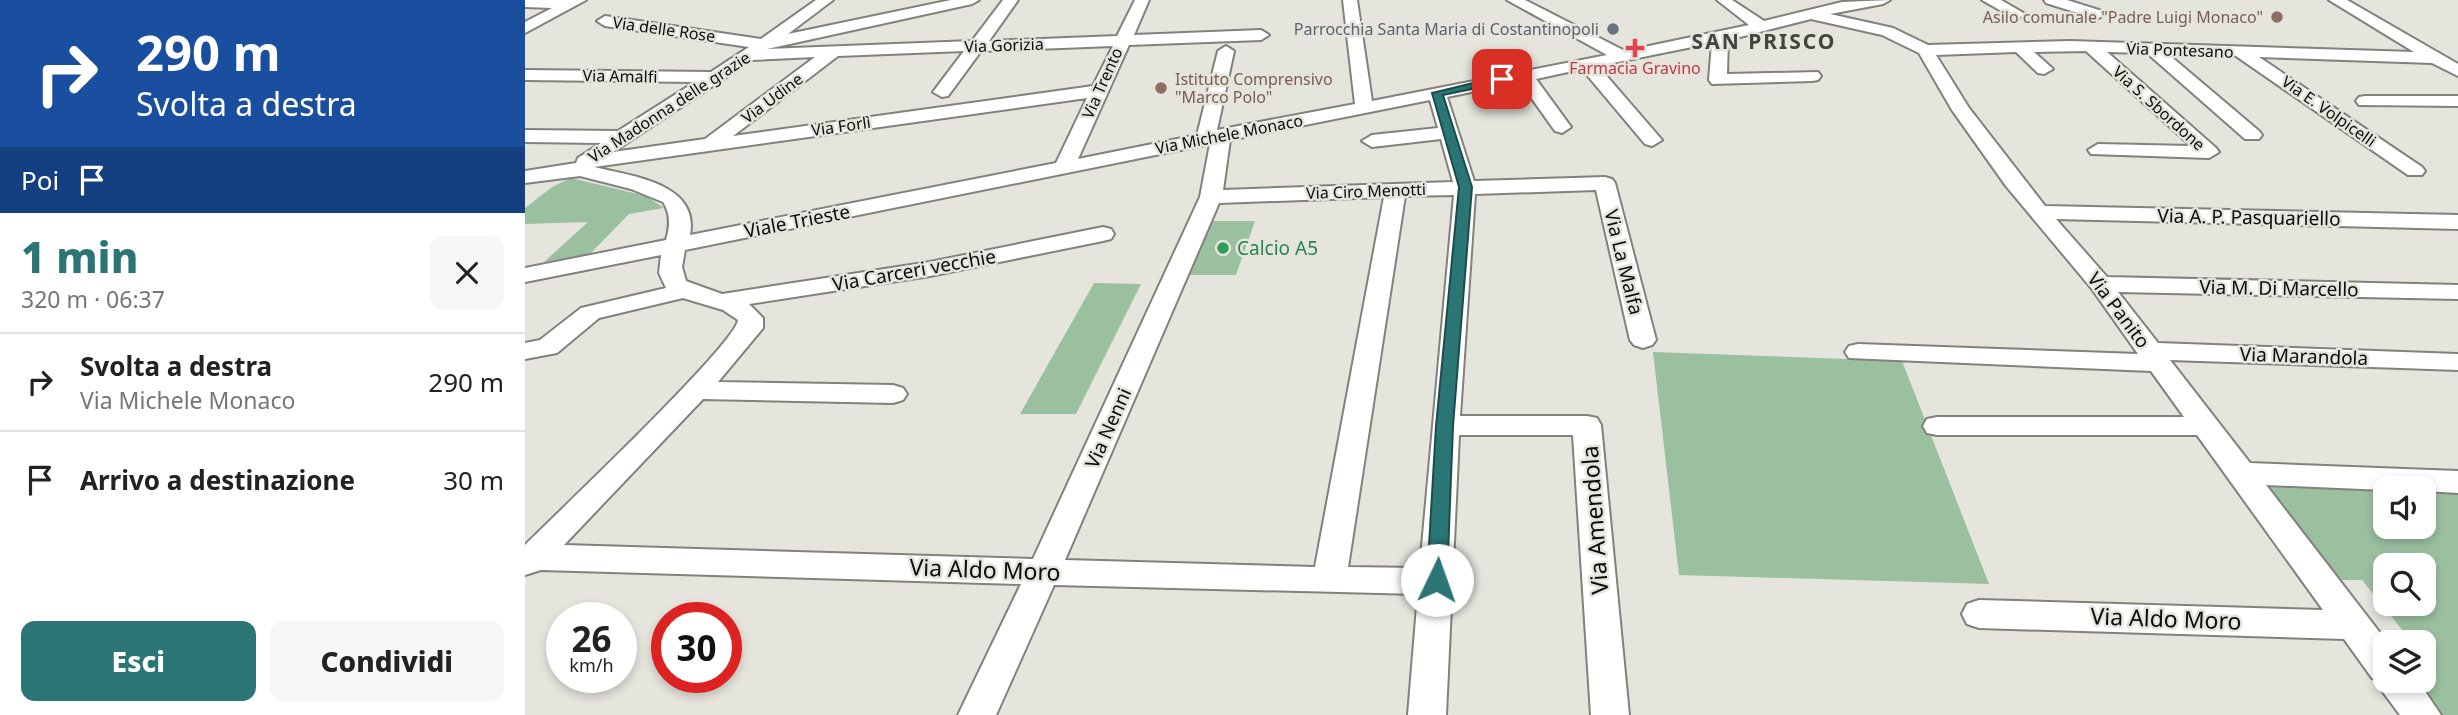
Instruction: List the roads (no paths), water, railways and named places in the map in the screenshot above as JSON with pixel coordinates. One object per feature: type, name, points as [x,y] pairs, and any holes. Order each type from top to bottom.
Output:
[{"type":"street","points":[[764,44],[826,0]]},
{"type":"street","name":"Via Madonna delle grazie","points":[[579,166],[764,44],[972,0]]},
{"type":"street","points":[[942,92],[1011,0]]},
{"type":"street","name":"Via Trento","points":[[1066,167],[1121,41],[1142,0]]},
{"type":"street","points":[[1350,0],[1364,106]]},
{"type":"street","points":[[1514,0],[1622,56]]},
{"type":"street","points":[[1724,0],[1728,6],[1795,39]]},
{"type":"street","name":"Via Michele Monaco","points":[[1066,167],[1720,37],[1767,25],[1812,9],[1883,0]]},
{"type":"street","points":[[1989,0],[2017,14]]},
{"type":"street","points":[[2051,0],[2097,14]]},
{"type":"street","points":[[2336,0],[2458,71]]},
{"type":"street","points":[[525,3],[575,2]]},
{"type":"street","points":[[525,28],[575,2]]},
{"type":"street","points":[[1812,9],[1887,31],[1925,50]]},
{"type":"street","name":"Via delle Rose","points":[[605,21],[764,44]]},
{"type":"street","name":"Via Gorizia","points":[[748,55],[1261,34]]},
{"type":"street","points":[[1720,37],[1718,80],[1812,76]]},
{"type":"street","points":[[2018,46],[2045,69]]},
{"type":"street","name":"Via Pontesano","points":[[1925,50],[2018,46],[2091,47],[2436,58]]},
{"type":"street","points":[[1983,47],[2008,63]]},
{"type":"street","name":"Via S. Sbordone","points":[[2091,47],[2209,152],[2098,150]]},
{"type":"street","points":[[2152,49],[2252,135]]},
{"type":"street","name":"Via Panito","points":[[1925,50],[1961,110],[2013,181],[2100,284],[2373,651]]},
{"type":"street","name":"Via Nenni","points":[[977,715],[1211,197],[1214,136],[1226,51]]},
{"type":"street","name":"Via Udine","points":[[710,144],[833,52]]},
{"type":"street","name":"Via E. Volpicelli","points":[[2242,53],[2415,171]]},
{"type":"street","points":[[1586,63],[1652,140]]},
{"type":"street","points":[[1717,64],[1761,65]]},
{"type":"street","name":"Via Amalfi","points":[[525,75],[716,77]]},
{"type":"street","points":[[1524,75],[1562,127]]},
{"type":"street","name":"Via Forlì","points":[[530,185],[579,166],[710,144],[1098,92]]},
{"type":"street","points":[[1427,715],[1445,426],[1465,187],[1437,93]]},
{"type":"street","points":[[2365,101],[2458,101]]},
{"type":"street","points":[[1372,141],[1449,132]]},
{"type":"street","points":[[525,136],[622,137]]},
{"type":"street","points":[[525,351],[548,347],[590,313],[683,291],[672,279],[671,268],[680,226],[678,209],[670,198],[579,166]]},
{"type":"street","name":"Viale Trieste","points":[[525,275],[1066,167]]},
{"type":"street","name":"Via Ciro Menotti","points":[[1211,197],[1605,183]]},
{"type":"street","name":"Via La Malfa","points":[[1605,183],[1643,340]]},
{"type":"street","points":[[1329,580],[1396,189]]},
{"type":"street","name":"Via A. P. Pasquariello","points":[[2041,212],[2458,222]]},
{"type":"street","name":"Via Carceri vecchie","points":[[724,301],[930,269],[1103,234]]},
{"type":"street","name":"Via M. Di Marcello","points":[[2100,284],[2458,292]]},
{"type":"street","name":"Via Carceri vecchie","points":[[529,561],[696,390],[750,328],[751,318],[742,308],[683,291]]},
{"type":"street","name":"Via Marandola","points":[[1857,352],[2458,362]]},
{"type":"street","points":[[696,390],[893,394]]},
{"type":"street","name":"Via Amendola","points":[[1445,426],[1587,425],[1610,715]]},
{"type":"street","points":[[1937,426],[2205,426]]},
{"type":"street","points":[[2239,473],[2458,482]]},
{"type":"street","name":"Via Aldo Moro","points":[[529,561],[1329,580],[1437,580]]},
{"type":"street","name":"Via Aldo Moro","points":[[1979,614],[2353,625]]},
{"type":"street","points":[[2405,693],[2422,715]]},
{"type":"place","name":"Asilo comunale \"Padre Luigi Monaco\"","points":[[2277,17]]},
{"type":"place","name":"Parrocchia Santa Maria di Costantinopoli","points":[[1613,29]]},
{"type":"place","name":"Farmacia Gravino","points":[[1635,48]]},
{"type":"place","name":"Istituto Comprensivo \"Marco Polo\"","points":[[1161,88]]},
{"type":"place","name":"Calcio A5","points":[[1223,248]]},
{"type":"district","name":"SAN PRISCO","points":[[1764,42]]}]
